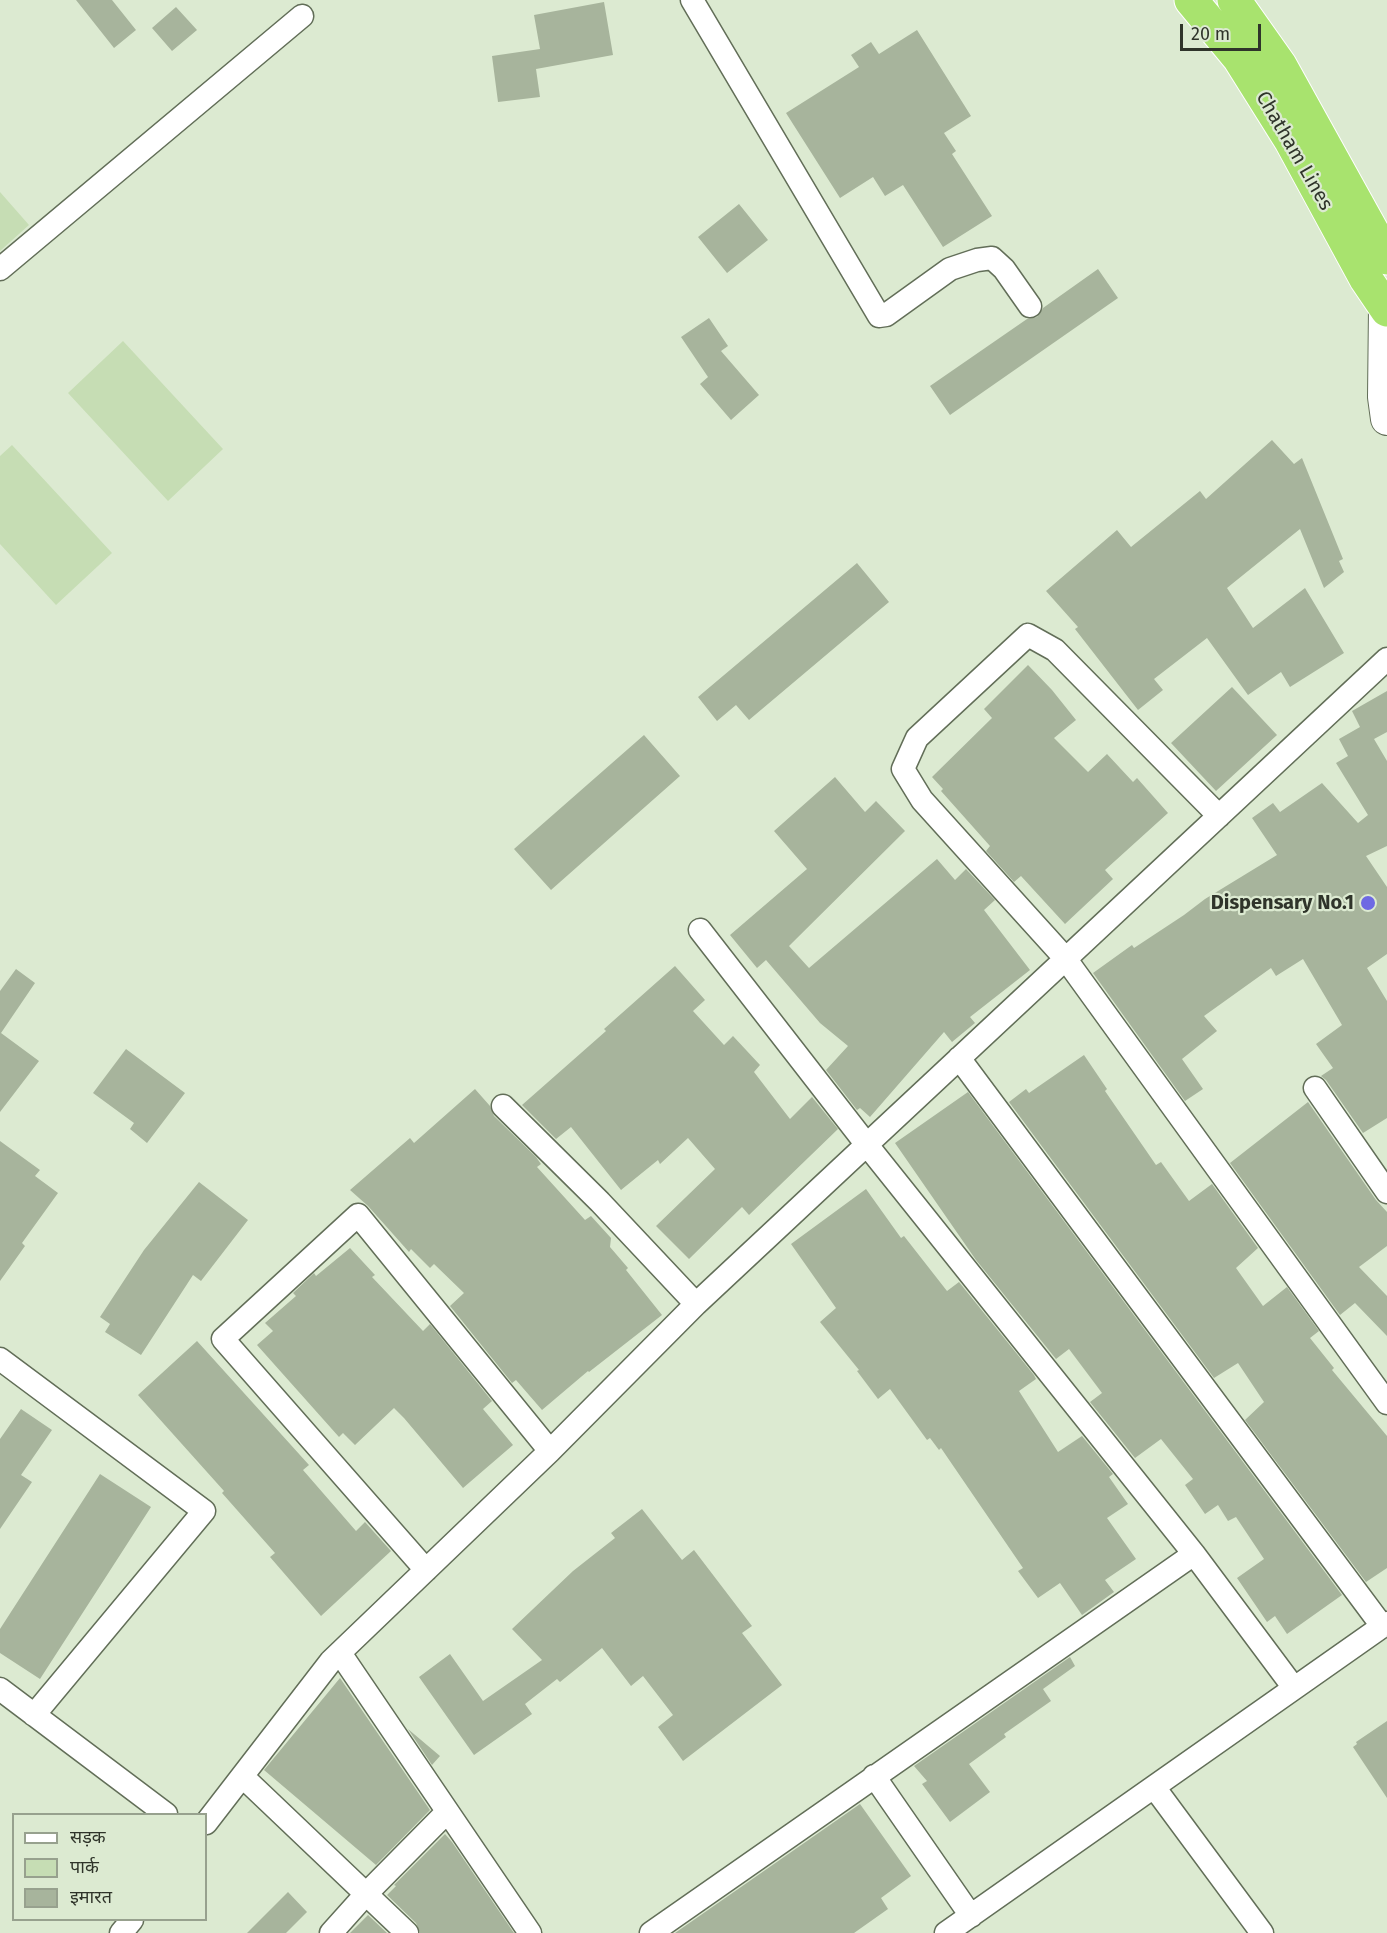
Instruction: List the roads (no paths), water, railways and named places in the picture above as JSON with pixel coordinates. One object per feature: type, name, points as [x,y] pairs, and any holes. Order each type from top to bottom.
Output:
[{"type":"highway","name":"Chatham Lines","points":[[1191,0],[1239,58],[1291,141],[1366,279],[1386,309]]},
{"type":"highway","name":"Chatham Lines","points":[[1234,0],[1280,65],[1387,258]]},
{"type":"main road","points":[[1386,309],[1384,397],[1387,419]]},
{"type":"street","points":[[692,0],[879,316],[886,315],[950,269],[977,260],[992,258],[1004,268],[1030,306]]},
{"type":"street","points":[[0,269],[302,16]]},
{"type":"street","points":[[1220,816],[1055,650],[1028,635],[917,738],[903,769],[922,800],[1065,958],[1387,1403]]},
{"type":"street","points":[[207,1822],[331,1661],[550,1451],[696,1304],[1387,659]]},
{"type":"street","points":[[700,930],[867,1145],[1194,1554],[1294,1688]]},
{"type":"street","points":[[946,1933],[1384,1624],[959,1058]]},
{"type":"street","points":[[1315,1088],[1387,1192]]},
{"type":"street","points":[[503,1106],[600,1202],[696,1304]]},
{"type":"street","points":[[426,1570],[223,1339],[358,1215],[550,1451]]},
{"type":"street","points":[[0,1359],[204,1511],[34,1715]]},
{"type":"street","points":[[651,1933],[1194,1554]]},
{"type":"street","points":[[340,1653],[524,1930]]},
{"type":"street","points":[[0,1689],[163,1813]]},
{"type":"street","points":[[242,1776],[407,1933]]},
{"type":"street","points":[[874,1776],[971,1916]]},
{"type":"street","points":[[1154,1787],[1262,1933]]},
{"type":"street","points":[[331,1933],[447,1812]]},
{"type":"street","points":[[121,1933],[131,1921]]},
{"type":"place","name":"Dispensary No.1","points":[[1368,903]]}]
